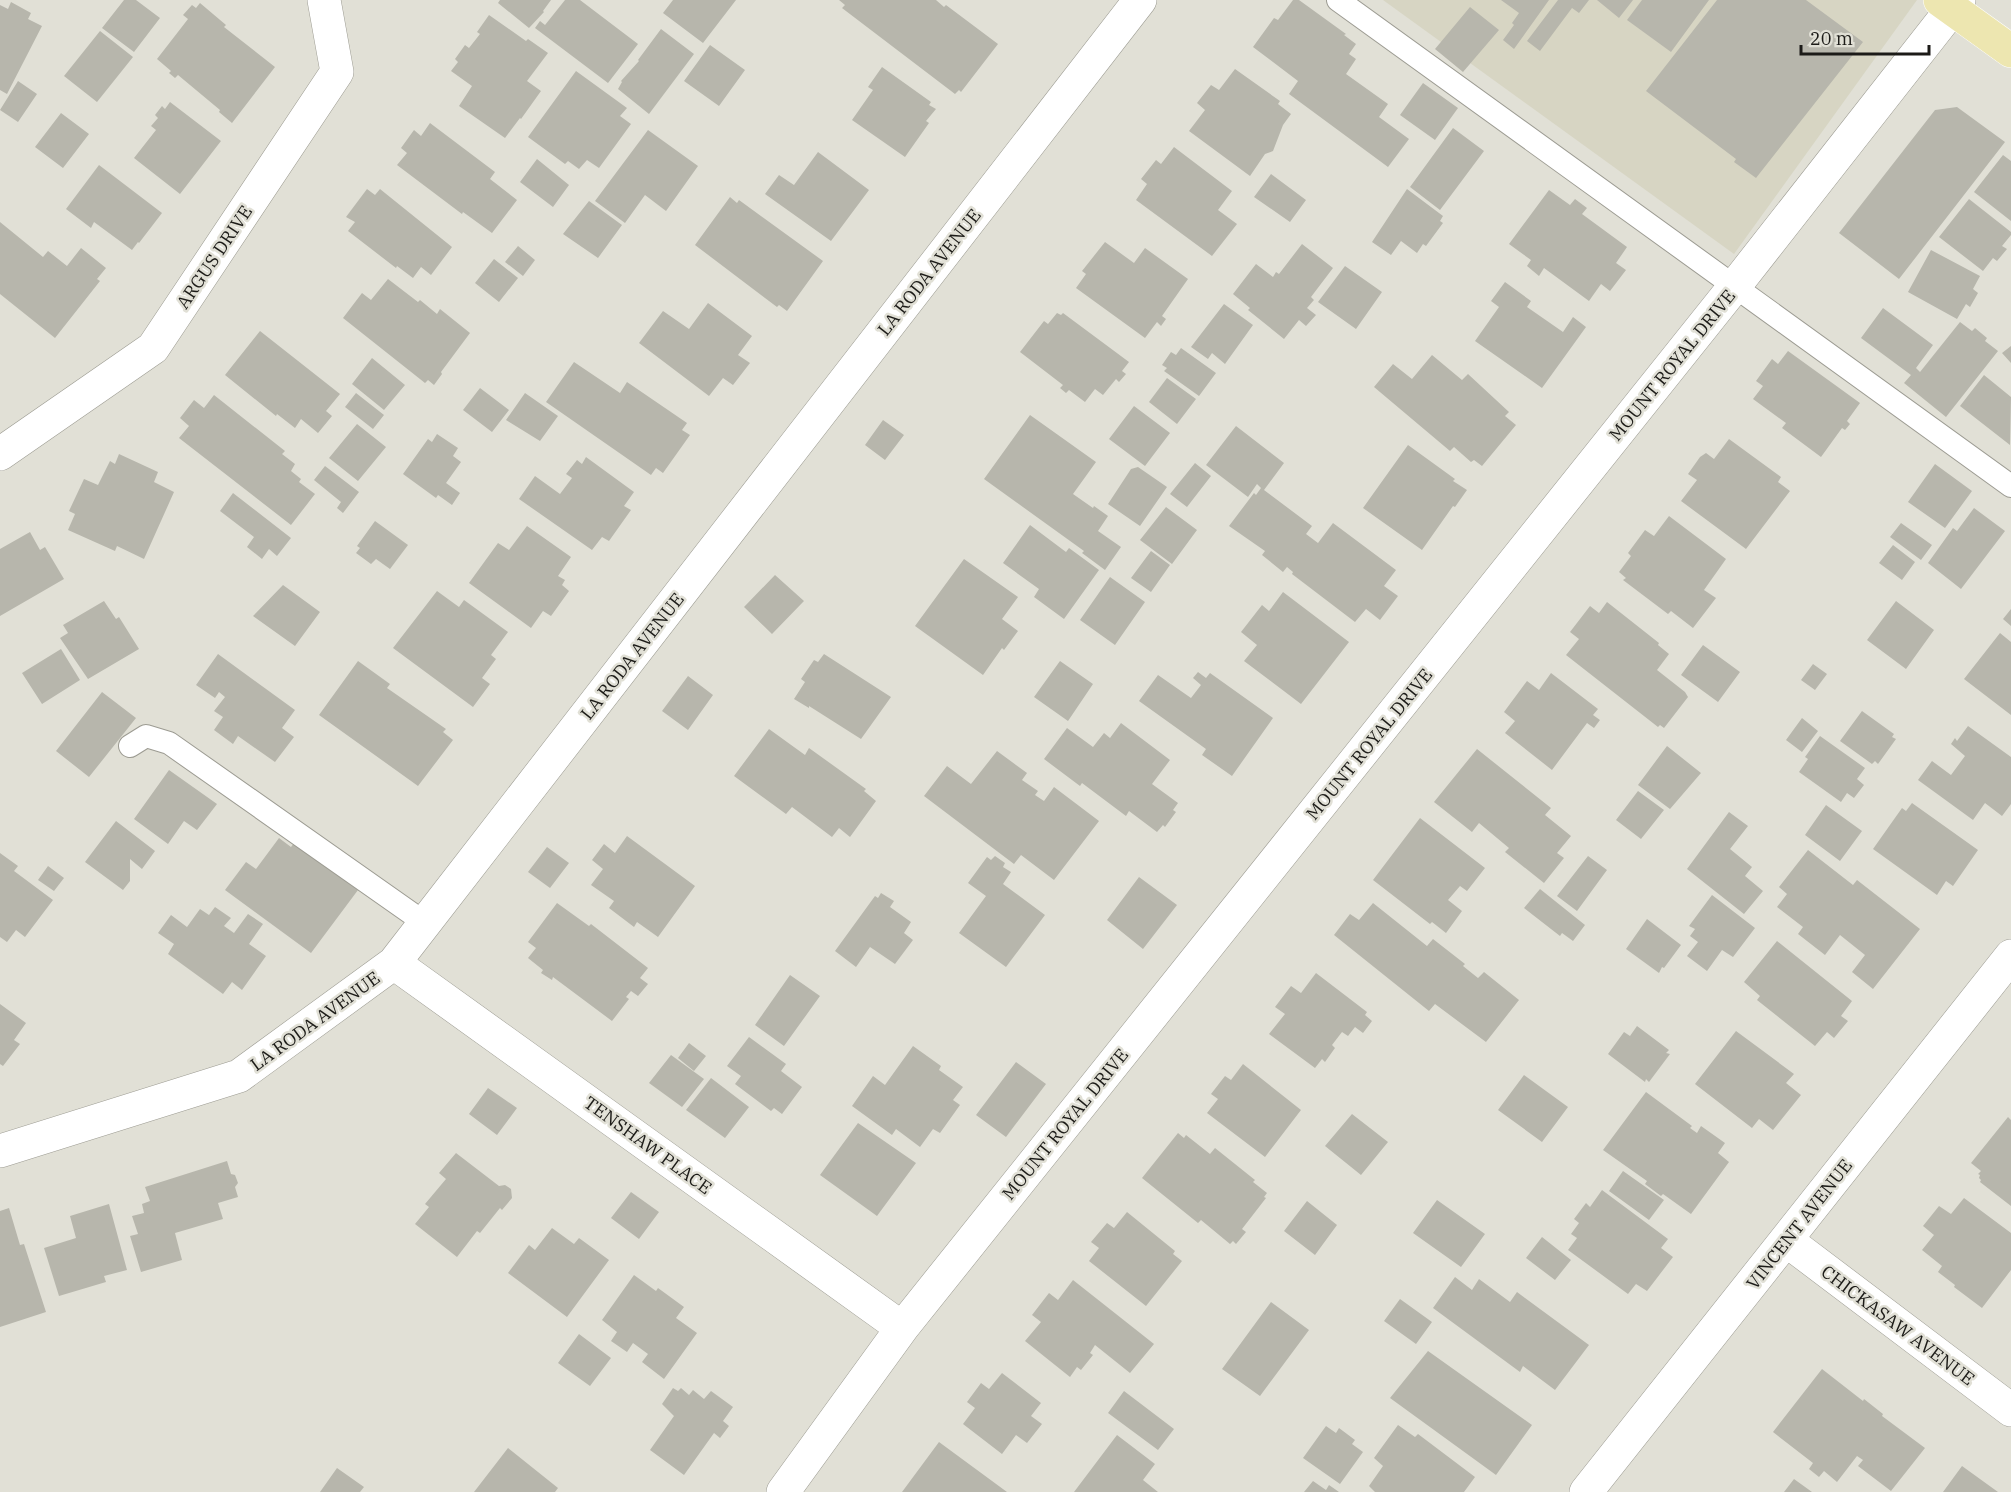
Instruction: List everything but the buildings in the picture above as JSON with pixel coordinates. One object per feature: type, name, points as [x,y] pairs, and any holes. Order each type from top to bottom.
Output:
[{"type":"main road","points":[[1951,3],[2011,51]]},
{"type":"street","name":"ARGUS DRIVE","points":[[0,454],[153,348],[337,72],[324,0]]},
{"type":"street","name":"LA RODA AVENUE","points":[[0,1151],[239,1076],[394,963],[1140,0]]},
{"type":"street","name":"MOUNT ROYAL DRIVE","points":[[783,1492],[902,1328],[1734,287],[1951,3]]},
{"type":"street","name":"VINCENT AVENUE","points":[[1586,1492],[2011,956]]},
{"type":"street","name":"TENSHAW PLACE","points":[[394,963],[902,1328]]},
{"type":"street","name":"CHICKASAW AVENUE","points":[[1786,1240],[2011,1410]]},
{"type":"lane","points":[[1338,0],[2011,486]]},
{"type":"lane","points":[[130,746],[147,736],[169,743],[425,923]]},
{"type":"shaded area","points":[[1383,0],[1917,0],[1734,254]]}]
